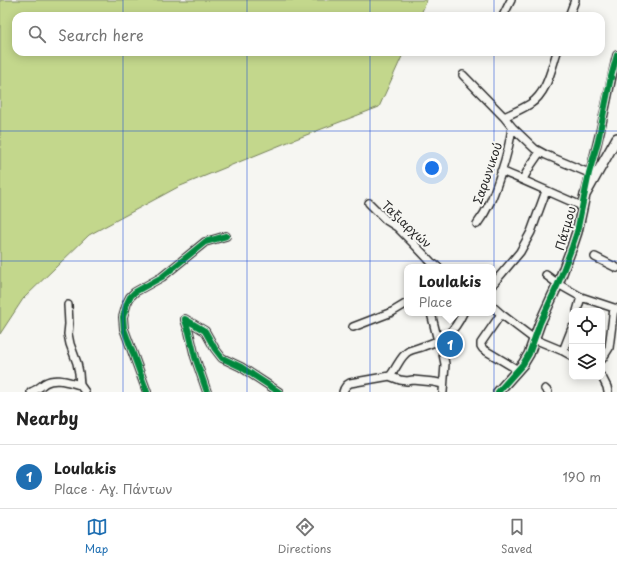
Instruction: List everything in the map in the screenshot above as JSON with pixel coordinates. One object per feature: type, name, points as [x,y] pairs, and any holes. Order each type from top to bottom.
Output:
[{"type":"street","points":[[506,12],[510,0]]},
{"type":"street","points":[[570,12],[575,0]]},
{"type":"street","name":"Πάτμου","points":[[498,392],[526,359],[572,247],[577,232],[589,173],[598,141],[617,55]]},
{"type":"street","points":[[504,117],[530,104],[539,96],[545,87],[556,56]]},
{"type":"street","points":[[463,74],[512,127],[540,152],[589,173]]},
{"type":"street","name":"Σαρωνικού","points":[[477,224],[489,207],[501,171],[512,127]]},
{"type":"street","points":[[585,195],[617,138]]},
{"type":"street","points":[[523,180],[540,152]]},
{"type":"street","points":[[501,171],[582,206]]},
{"type":"street","points":[[496,280],[520,252],[532,232],[546,191]]},
{"type":"street","name":"Ταξιαρχών","points":[[369,203],[413,243],[430,264]]},
{"type":"street","points":[[147,392],[124,329],[123,317],[127,303],[135,292],[162,277],[205,242],[226,236]]},
{"type":"street","points":[[595,257],[617,268]]},
{"type":"street","points":[[546,275],[558,284],[581,297],[616,309],[609,348],[605,355]]},
{"type":"street","points":[[578,308],[581,297]]},
{"type":"street","points":[[68,305],[68,334],[77,363],[80,385],[85,392]]},
{"type":"street","points":[[353,327],[392,312],[404,305]]},
{"type":"street","points":[[496,310],[534,339],[569,354]]},
{"type":"street","points":[[501,314],[480,343],[483,349],[518,370]]},
{"type":"street","points":[[343,392],[346,385],[350,383],[389,376],[407,381],[413,380],[434,382],[443,388],[445,364],[442,349],[438,341],[431,316]]},
{"type":"street","points":[[389,376],[402,357],[409,351],[438,341],[450,333],[461,316]]},
{"type":"street","points":[[207,392],[195,357],[185,319],[205,331],[222,358],[241,367],[279,392]]},
{"type":"street","points":[[562,351],[569,335]]},
{"type":"street","points":[[31,392],[37,390],[46,383],[59,379],[80,385]]},
{"type":"street","points":[[604,380],[608,392]]},
{"type":"green space","points":[[0,0],[427,0],[422,12],[12,12],[12,56],[402,56],[379,107],[178,187],[89,235],[23,299],[0,334]]},
{"type":"cycle path","points":[[498,392],[523,364],[529,354],[540,323],[558,284],[572,247],[577,232],[589,173],[598,141],[617,55]]},
{"type":"cycle path","points":[[147,392],[124,329],[123,317],[130,297],[135,292],[162,277],[205,242],[226,236]]},
{"type":"cycle path","points":[[207,392],[195,357],[185,319],[205,331],[222,358],[241,367],[279,392]]},
{"type":"place","name":"Loulakis","points":[[450,344]]}]
